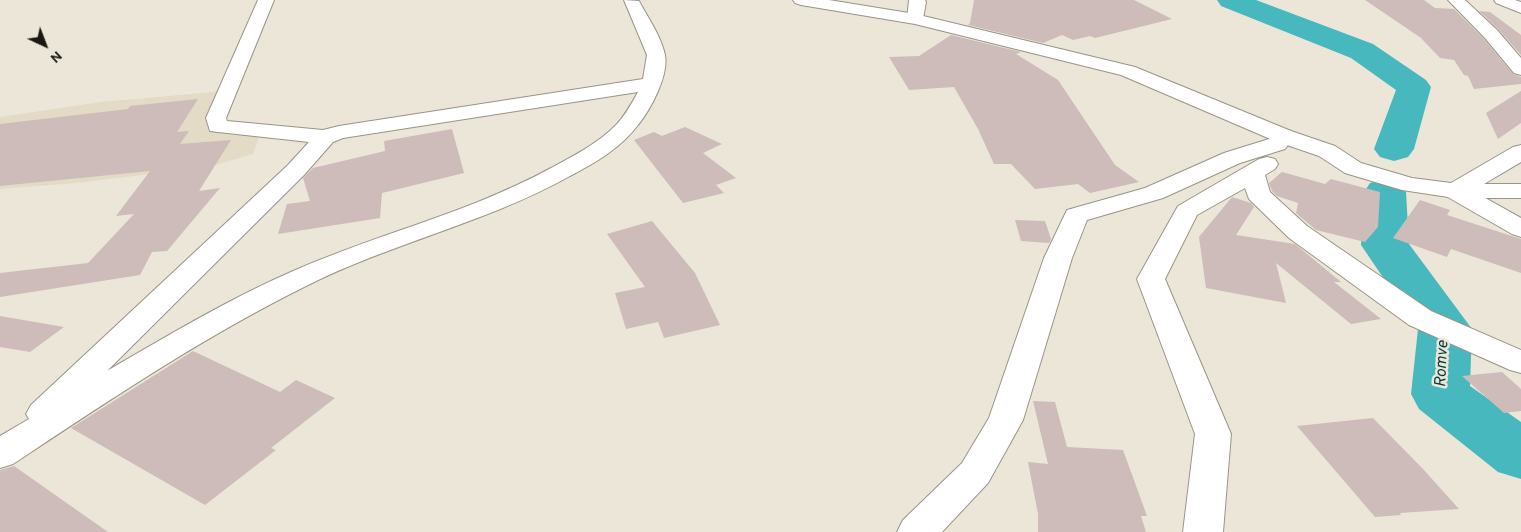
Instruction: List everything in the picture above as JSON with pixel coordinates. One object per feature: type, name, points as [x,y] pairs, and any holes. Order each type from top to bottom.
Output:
[{"type":"street","points":[[266,0],[216,118],[218,126],[325,137],[339,132],[651,84]]},
{"type":"street","points":[[2,453],[172,346],[299,279],[496,204],[549,180],[606,146],[631,121],[651,84],[657,56],[631,0]]},
{"type":"street","points":[[801,0],[916,10],[1128,71],[1280,140],[1327,151],[1353,168],[1410,185],[1455,191],[1521,190]]},
{"type":"street","points":[[1456,0],[1491,34],[1521,69]]},
{"type":"street","points":[[1502,0],[1521,8]]},
{"type":"street","points":[[2,453],[296,170],[325,137]]},
{"type":"street","points":[[1203,532],[1213,434],[1151,279],[1187,211],[1280,156],[1280,140]]},
{"type":"street","points":[[917,532],[975,473],[1006,420],[1058,258],[1076,215],[1154,193],[1232,158],[1280,140]]},
{"type":"street","points":[[1455,191],[1521,152]]},
{"type":"street","points":[[1252,173],[1258,194],[1298,232],[1420,318],[1521,362]]},
{"type":"street","points":[[1455,191],[1521,229]]},
{"type":"shaded area","points":[[225,91],[225,125],[263,126],[253,154],[209,167],[76,183],[0,189],[0,117],[101,102]]},
{"type":"building","points":[[974,0],[1134,0],[1172,19],[1095,38],[1090,36],[1073,40],[1062,35],[1043,43],[968,25]]},
{"type":"building","points":[[1365,0],[1424,0],[1435,8],[1454,9],[1484,39],[1513,74],[1521,77],[1521,84],[1474,89],[1468,76],[1464,75],[1454,60],[1440,58],[1421,38]]},
{"type":"building","points":[[1479,11],[1490,12],[1521,35],[1521,55],[1498,29]]},
{"type":"building","points":[[951,35],[1021,52],[1016,54],[1058,80],[1115,165],[1139,182],[1090,193],[1078,184],[1035,189],[1011,164],[994,164],[978,129],[954,87],[909,90],[889,57],[919,56]]},
{"type":"building","points":[[1521,91],[1521,123],[1498,139],[1486,113]]},
{"type":"building","points":[[198,99],[177,132],[189,131],[180,144],[231,140],[199,191],[220,188],[167,251],[152,252],[140,275],[0,297],[0,273],[88,263],[134,214],[116,216],[150,171],[0,186],[0,124],[128,109],[130,106]]},
{"type":"building","points":[[685,127],[722,144],[703,153],[736,178],[716,185],[724,193],[683,203],[634,140],[654,132],[662,136]]},
{"type":"building","points":[[452,129],[464,173],[382,193],[380,218],[278,234],[287,204],[310,201],[303,178],[313,168],[385,151],[384,141]]},
{"type":"building","points":[[1282,172],[1325,184],[1331,179],[1380,192],[1378,227],[1365,242],[1316,230],[1296,213],[1298,203],[1277,196],[1272,191],[1269,183]]},
{"type":"building","points":[[1232,197],[1251,203],[1254,207],[1236,235],[1295,244],[1341,282],[1334,282],[1381,319],[1351,324],[1276,263],[1286,303],[1206,288],[1199,237]]},
{"type":"building","points":[[1420,200],[1450,210],[1447,215],[1521,239],[1521,273],[1451,249],[1447,257],[1393,238]]},
{"type":"building","points":[[1015,220],[1045,221],[1051,239],[1049,243],[1021,241]]},
{"type":"building","points":[[652,221],[695,273],[720,325],[664,338],[658,322],[626,329],[615,293],[645,287],[607,234]]},
{"type":"building","points":[[0,316],[64,327],[30,352],[0,347]]},
{"type":"building","points":[[193,351],[280,392],[296,380],[335,398],[271,448],[276,450],[205,505],[71,428]]},
{"type":"building","points":[[1502,372],[1521,389],[1521,411],[1504,413],[1462,376]]},
{"type":"building","points":[[1033,401],[1055,402],[1067,447],[1123,450],[1147,516],[1141,516],[1146,532],[1038,532],[1038,514],[1028,462],[1048,464]]},
{"type":"building","points":[[1373,418],[1459,509],[1400,513],[1401,515],[1375,517],[1297,426]]},
{"type":"building","points":[[14,466],[108,532],[0,532],[0,470]]},
{"type":"waterway","name":"Romve","points":[[1231,0],[1362,51],[1414,87],[1394,149]]},
{"type":"waterway","name":"Romve","points":[[1385,192],[1385,245],[1445,329],[1440,394],[1521,455]]}]
